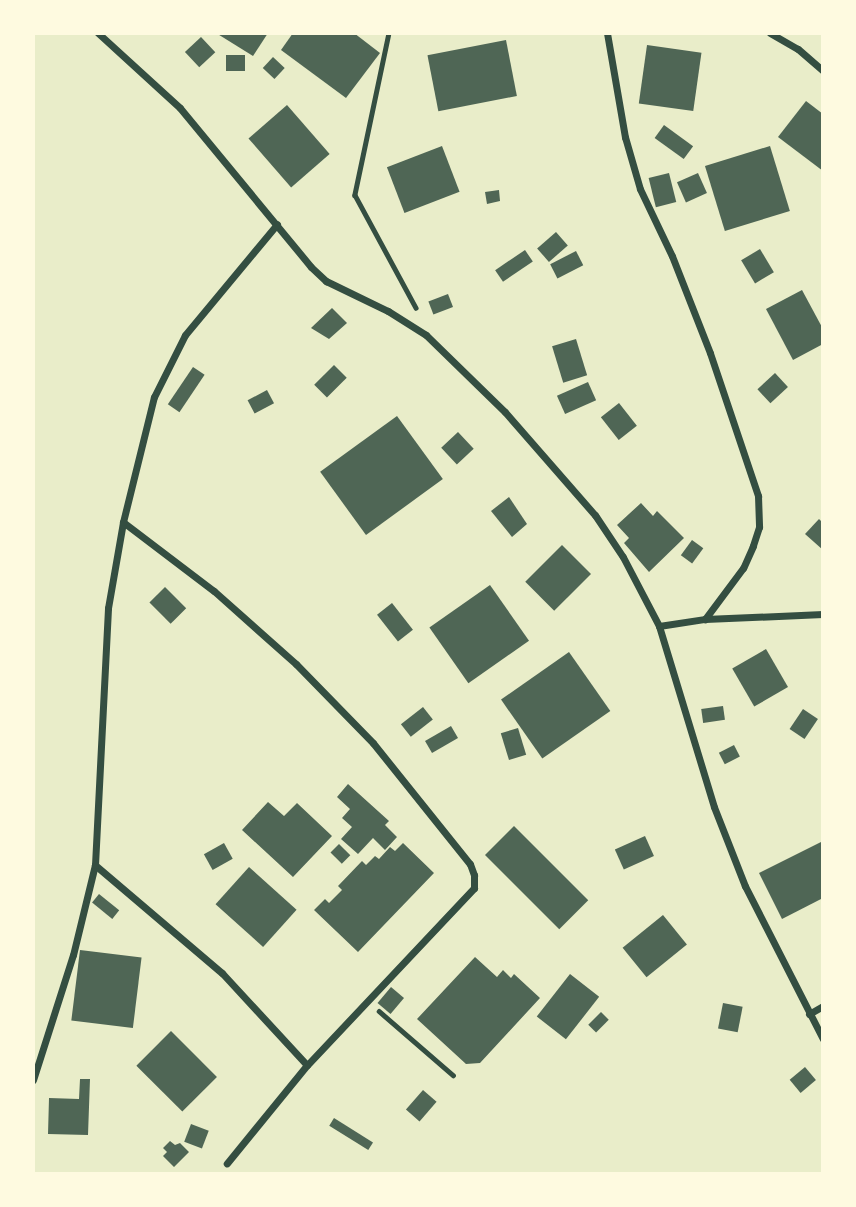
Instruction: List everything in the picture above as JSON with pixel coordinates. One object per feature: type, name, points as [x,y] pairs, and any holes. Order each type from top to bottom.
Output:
[{"type":"street","points":[[98,33],[180,108],[326,281],[388,311],[426,335],[505,412],[596,515],[623,557],[659,626],[714,807],[745,886],[823,1039]]},
{"type":"street","points":[[607,33],[625,137],[640,189],[672,256],[710,353],[758,496],[758,527],[753,546],[743,568],[705,619]]},
{"type":"street","points":[[769,33],[798,49],[823,71]]},
{"type":"street","points":[[33,1080],[73,955],[95,865],[107,608],[123,522],[154,397],[185,335],[276,224]]},
{"type":"street","points":[[123,522],[214,592],[296,663],[373,743],[470,864],[474,875],[474,888],[307,1065],[227,1163]]},
{"type":"street","points":[[659,626],[705,619],[823,614]]},
{"type":"street","points":[[95,865],[222,973],[307,1065]]},
{"type":"street","points":[[809,1014],[823,1006]]},
{"type":"path","points":[[389,33],[355,195],[418,312],[426,335]]},
{"type":"path","points":[[368,1002],[453,1075]]},
{"type":"building","points":[[216,33],[268,33],[253,56]]},
{"type":"building","points":[[293,33],[354,33],[380,53],[346,98],[281,50]]},
{"type":"building","points":[[201,37],[215,52],[199,67],[185,52]]},
{"type":"building","points":[[506,40],[517,96],[438,111],[427,55]]},
{"type":"building","points":[[647,45],[701,53],[693,111],[639,103]]},
{"type":"building","points":[[226,55],[245,55],[245,71],[226,71]]},
{"type":"building","points":[[273,57],[285,68],[274,79],[263,68]]},
{"type":"building","points":[[806,101],[823,114],[823,171],[778,137]]},
{"type":"building","points":[[287,105],[330,154],[291,188],[249,138]]},
{"type":"building","points":[[664,125],[693,146],[684,159],[655,138]]},
{"type":"building","points":[[442,146],[460,192],[404,213],[387,167]]},
{"type":"building","points":[[770,146],[790,211],[725,231],[705,166]]},
{"type":"building","points":[[669,173],[676,202],[656,207],[649,178]]},
{"type":"building","points":[[698,173],[707,193],[686,202],[677,182]]},
{"type":"building","points":[[499,190],[500,201],[487,204],[485,192]]},
{"type":"building","points":[[556,232],[568,246],[549,262],[537,248]]},
{"type":"building","points":[[760,249],[774,272],[755,283],[741,260]]},
{"type":"building","points":[[525,250],[533,262],[503,282],[495,270]]},
{"type":"building","points":[[576,251],[583,265],[557,278],[550,264]]},
{"type":"building","points":[[802,290],[823,329],[823,344],[793,360],[766,309]]},
{"type":"building","points":[[448,294],[453,307],[433,315],[428,302]]},
{"type":"building","points":[[332,308],[347,323],[329,339],[311,328]]},
{"type":"building","points":[[576,339],[587,375],[563,383],[552,346]]},
{"type":"building","points":[[334,365],[347,378],[327,398],[314,385]]},
{"type":"building","points":[[193,367],[205,375],[179,412],[168,404]]},
{"type":"building","points":[[775,373],[788,387],[770,403],[757,389]]},
{"type":"building","points":[[588,382],[596,400],[565,414],[557,396]]},
{"type":"building","points":[[267,390],[274,403],[255,414],[248,400]]},
{"type":"building","points":[[619,403],[637,426],[619,440],[601,417]]},
{"type":"building","points":[[397,416],[443,479],[366,535],[320,472]]},
{"type":"building","points":[[458,432],[474,449],[457,465],[441,448]]},
{"type":"building","points":[[509,497],[527,524],[512,537],[491,511]]},
{"type":"building","points":[[641,503],[653,516],[657,511],[684,538],[649,572],[624,543],[629,538],[617,525]]},
{"type":"building","points":[[819,519],[823,523],[823,550],[805,534]]},
{"type":"building","points":[[692,540],[703,548],[692,564],[681,555]]},
{"type":"building","points":[[562,545],[591,574],[554,611],[525,582]]},
{"type":"building","points":[[490,585],[529,641],[468,683],[429,627]]},
{"type":"building","points":[[165,587],[186,608],[171,624],[149,603]]},
{"type":"building","points":[[392,603],[413,630],[398,641],[377,615]]},
{"type":"building","points":[[766,649],[788,687],[754,707],[732,668]]},
{"type":"building","points":[[569,652],[610,711],[542,759],[501,700]]},
{"type":"building","points":[[723,706],[725,720],[703,723],[701,709]]},
{"type":"building","points":[[423,707],[433,720],[411,737],[401,724]]},
{"type":"building","points":[[803,709],[818,719],[805,739],[790,729]]},
{"type":"building","points":[[451,726],[458,738],[432,753],[425,741]]},
{"type":"building","points":[[518,728],[526,755],[509,760],[501,733]]},
{"type":"building","points":[[734,745],[740,757],[725,764],[719,753]]},
{"type":"building","points":[[348,784],[389,821],[385,825],[397,837],[385,850],[373,838],[358,854],[341,839],[352,827],[342,818],[350,809],[337,797]]},
{"type":"building","points":[[268,802],[284,816],[297,803],[332,836],[293,877],[242,830]]},
{"type":"building","points":[[514,826],[588,900],[559,929],[485,855]]},
{"type":"building","points":[[645,836],[654,856],[624,870],[615,849]]},
{"type":"building","points":[[823,841],[823,898],[782,919],[759,873]]},
{"type":"building","points":[[224,843],[233,859],[213,870],[204,854]]},
{"type":"building","points":[[403,843],[434,873],[358,952],[314,910],[325,899],[329,903],[342,890],[338,886],[362,861],[366,865],[375,856],[379,859],[390,847],[395,851]]},
{"type":"building","points":[[339,844],[350,855],[342,864],[331,852]]},
{"type":"building","points":[[249,867],[297,910],[263,947],[216,904]]},
{"type":"building","points":[[99,894],[119,910],[112,919],[92,903]]},
{"type":"building","points":[[663,915],[687,945],[647,977],[623,948]]},
{"type":"building","points":[[80,950],[142,958],[133,1028],[71,1020]]},
{"type":"building","points":[[475,957],[497,977],[503,970],[511,978],[514,974],[540,998],[480,1063],[466,1064],[417,1019]]},
{"type":"building","points":[[570,974],[599,997],[566,1039],[537,1017]]},
{"type":"building","points":[[391,987],[404,998],[391,1014],[378,1003]]},
{"type":"building","points":[[723,1003],[743,1007],[738,1032],[718,1029]]},
{"type":"building","points":[[601,1012],[609,1020],[596,1033],[588,1025]]},
{"type":"building","points":[[171,1031],[217,1077],[182,1112],[136,1066]]},
{"type":"building","points":[[805,1067],[816,1080],[801,1093],[790,1080]]},
{"type":"building","points":[[80,1079],[90,1079],[88,1135],[48,1134],[49,1098],[79,1099]]},
{"type":"building","points":[[423,1090],[437,1102],[420,1121],[406,1110]]},
{"type":"building","points":[[334,1118],[373,1142],[368,1150],[329,1126]]},
{"type":"building","points":[[191,1124],[209,1131],[202,1149],[184,1142]]},
{"type":"building","points":[[170,1141],[175,1145],[180,1143],[189,1152],[174,1167],[163,1156],[167,1152],[163,1148]]}]
